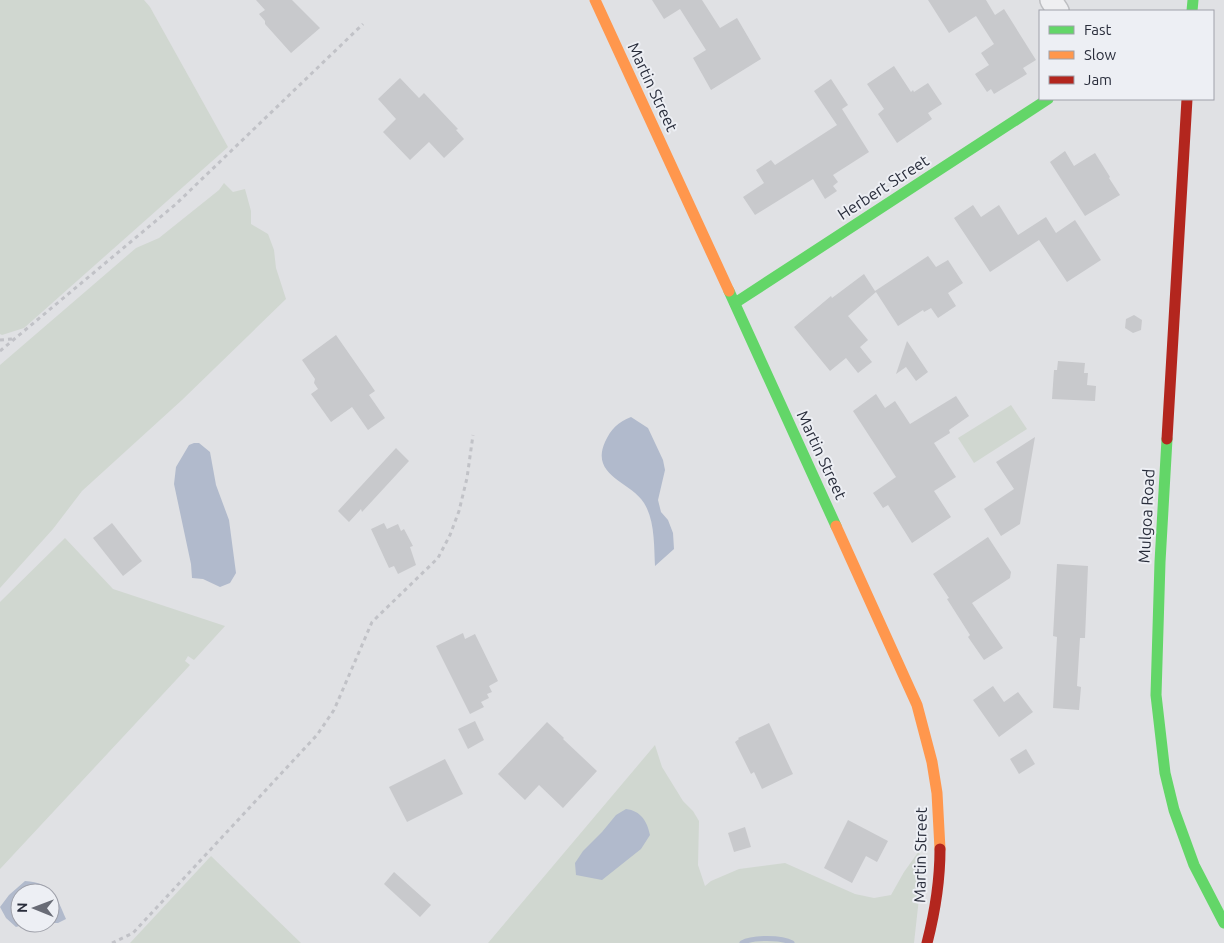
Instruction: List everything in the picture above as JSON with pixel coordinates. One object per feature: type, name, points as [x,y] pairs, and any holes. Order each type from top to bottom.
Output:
[{"type":"street","name":"Martin Street","points":[[595,0],[910,688],[925,728],[940,819],[939,874],[934,912],[927,943]]},
{"type":"street","name":"Herbert Street","points":[[735,303],[1046,100]]},
{"type":"street","name":"Mulgoa Road","points":[[1187,100],[1160,562],[1156,695],[1165,773],[1174,810],[1194,866],[1224,923]]},
{"type":"path","points":[[0,350],[176,204],[363,24]]},
{"type":"path","points":[[0,340],[12,340]]},
{"type":"path","points":[[112,943],[133,933],[318,734],[334,710],[372,622],[438,558],[450,535],[459,511],[467,478],[473,435]]},
{"type":"shaded area","points":[[0,0],[144,0],[150,7],[228,147],[24,328],[2,335],[0,334]]},
{"type":"shaded area","points":[[224,183],[233,192],[245,189],[251,211],[251,224],[268,234],[274,250],[276,268],[286,299],[182,400],[82,491],[53,529],[0,588],[0,365],[136,248],[159,238],[219,190]]},
{"type":"shaded area","points":[[1011,405],[1027,429],[974,463],[958,438]]},
{"type":"shaded area","points":[[65,538],[113,589],[225,626],[194,660],[188,656],[185,661],[190,665],[0,869],[0,602]]},
{"type":"shaded area","points":[[655,745],[662,767],[683,801],[693,811],[699,821],[698,865],[705,886],[711,881],[739,869],[785,863],[855,894],[874,898],[891,895],[919,851],[922,871],[914,943],[488,943]]},
{"type":"shaded area","points":[[211,856],[301,943],[130,943]]},
{"type":"water","points":[[631,417],[648,428],[663,460],[665,470],[658,500],[661,512],[668,520],[673,533],[674,549],[655,566],[653,534],[648,510],[638,495],[614,477],[603,463],[602,453],[610,433],[615,426]]},
{"type":"water","points":[[199,443],[210,452],[216,485],[229,520],[236,573],[230,583],[220,587],[203,579],[192,578],[191,564],[174,484],[176,467],[189,445]]},
{"type":"water","points":[[626,809],[639,814],[647,825],[650,835],[641,849],[602,880],[576,875],[575,863],[583,851],[616,815]]},
{"type":"water","points":[[25,881],[37,883],[23,883]]},
{"type":"water","points":[[10,894],[10,922],[0,907]]},
{"type":"water","points":[[60,906],[66,919],[60,922]]},
{"type":"building","points":[[256,0],[292,0],[320,28],[291,53],[265,24],[265,21],[259,14],[265,10]]},
{"type":"building","points":[[652,0],[702,0],[720,28],[737,18],[761,59],[711,90],[693,58],[706,50],[680,9],[664,19]]},
{"type":"building","points":[[928,0],[986,0],[995,15],[1004,9],[1036,60],[1023,68],[1027,74],[994,94],[991,89],[987,92],[975,74],[989,65],[981,53],[994,44],[976,16],[949,33]]},
{"type":"building","points":[[894,66],[911,92],[928,83],[942,104],[928,113],[932,119],[897,143],[878,114],[884,109],[867,84]]},
{"type":"building","points":[[400,78],[419,98],[424,93],[458,129],[456,130],[464,139],[444,158],[429,142],[410,160],[383,132],[396,119],[378,99]]},
{"type":"building","points":[[831,79],[848,105],[842,109],[869,152],[833,175],[838,182],[833,186],[837,191],[825,199],[813,179],[755,215],[743,197],[764,183],[756,170],[771,160],[775,165],[837,125],[814,91]]},
{"type":"building","points":[[1065,151],[1074,166],[1095,153],[1120,195],[1085,216],[1050,162]]},
{"type":"building","points":[[973,205],[981,217],[999,205],[1018,235],[1046,217],[1056,233],[1075,220],[1101,260],[1067,282],[1039,240],[990,272],[954,218]]},
{"type":"building","points":[[928,256],[936,267],[948,260],[963,283],[948,293],[956,306],[938,318],[931,308],[924,312],[923,310],[898,326],[876,292],[848,316],[868,340],[860,347],[872,362],[858,373],[846,358],[830,371],[794,327],[831,296],[832,298],[864,274],[875,291]]},
{"type":"building","points":[[1134,315],[1142,320],[1141,330],[1133,333],[1125,328],[1126,319]]},
{"type":"building","points":[[336,335],[375,391],[369,395],[385,418],[368,430],[352,407],[331,422],[311,394],[318,389],[314,383],[315,379],[302,360]]},
{"type":"building","points":[[907,341],[928,372],[916,381],[906,367],[896,374]]},
{"type":"building","points":[[1058,361],[1085,363],[1084,373],[1088,373],[1087,385],[1096,386],[1095,401],[1052,399],[1054,370],[1057,370]]},
{"type":"building","points":[[876,394],[885,408],[895,401],[910,424],[956,396],[969,416],[949,430],[950,433],[934,443],[956,477],[934,491],[951,517],[912,543],[888,505],[883,508],[873,493],[896,477],[853,411]]},
{"type":"building","points":[[1035,437],[1020,524],[1001,536],[984,509],[1014,489],[996,462]]},
{"type":"building","points":[[396,448],[409,461],[362,512],[361,509],[349,522],[338,511]]},
{"type":"building","points":[[112,523],[142,561],[123,576],[93,538]]},
{"type":"building","points":[[384,523],[387,529],[398,524],[401,531],[404,529],[413,546],[410,547],[416,565],[398,574],[394,566],[389,568],[371,529]]},
{"type":"building","points":[[988,537],[1011,572],[1010,578],[972,603],[1003,648],[984,660],[968,637],[970,635],[933,574]]},
{"type":"building","points":[[1057,564],[1088,566],[1085,638],[1080,638],[1077,686],[1081,687],[1079,710],[1053,708],[1057,637],[1053,636]]},
{"type":"building","points":[[463,633],[465,639],[475,634],[498,681],[489,686],[492,692],[487,694],[489,698],[481,702],[484,707],[470,714],[436,646]]},
{"type":"building","points":[[993,686],[1004,702],[1018,692],[1033,712],[999,737],[973,700]]},
{"type":"building","points":[[475,721],[484,740],[468,749],[458,729]]},
{"type":"building","points":[[547,722],[597,771],[563,808],[539,785],[525,800],[498,774]]},
{"type":"building","points":[[769,723],[793,774],[762,789],[754,772],[751,774],[735,742],[738,738]]},
{"type":"building","points":[[1026,749],[1035,764],[1019,774],[1010,759]]},
{"type":"building","points":[[445,759],[463,794],[407,822],[389,787]]},
{"type":"building","points":[[848,820],[888,841],[877,862],[866,856],[852,883],[824,868]]},
{"type":"building","points":[[745,827],[751,847],[734,852],[728,833]]},
{"type":"building","points":[[394,872],[431,905],[420,917],[384,884]]},
{"type":"waterway","points":[[742,943],[767,938],[792,943]]},
{"type":"traffic: fast","points":[[1192,10],[1193,0]]},
{"type":"traffic: fast","points":[[735,303],[1046,100]]},
{"type":"traffic: fast","points":[[729,291],[836,526]]},
{"type":"traffic: fast","points":[[1167,439],[1160,562],[1156,695],[1165,773],[1174,810],[1194,865],[1224,923]]},
{"type":"traffic: slow","points":[[595,0],[729,291]]},
{"type":"traffic: slow","points":[[836,526],[917,705],[932,762],[937,793],[940,849]]},
{"type":"traffic: jam","points":[[1167,439],[1187,100]]},
{"type":"traffic: jam","points":[[927,943],[936,896],[940,849]]}]
